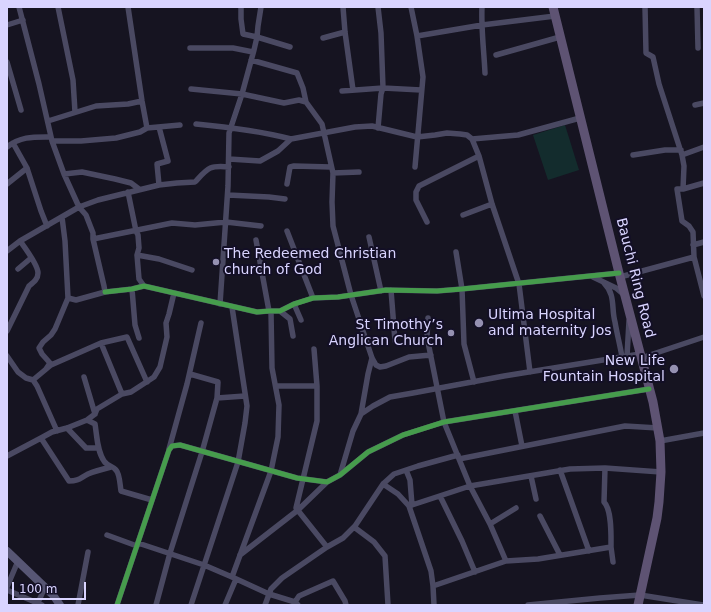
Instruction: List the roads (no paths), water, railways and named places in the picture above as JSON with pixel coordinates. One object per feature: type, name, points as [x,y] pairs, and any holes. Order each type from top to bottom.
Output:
[{"type":"main road","name":"Bauchi Ring Road","points":[[554,11],[619,275],[649,389],[660,441],[662,472],[657,518],[638,605]]},
{"type":"street","points":[[19,7],[52,139],[64,174],[79,207],[86,215],[93,233],[105,292]]},
{"type":"street","points":[[58,7],[73,80],[75,112]]},
{"type":"street","points":[[128,7],[147,128]]},
{"type":"street","points":[[241,7],[243,34],[290,48]]},
{"type":"street","points":[[220,304],[228,194],[229,134],[242,94],[257,37],[261,7]]},
{"type":"street","points":[[343,7],[353,90]]},
{"type":"street","points":[[378,7],[381,33],[383,88],[381,94],[378,128]]},
{"type":"street","points":[[411,7],[423,77],[415,167]]},
{"type":"street","points":[[482,7],[485,73]]},
{"type":"street","points":[[645,7],[646,53],[653,57],[659,84],[682,152],[684,166],[683,189]]},
{"type":"street","points":[[697,7],[698,48]]},
{"type":"street","points":[[417,36],[554,11]]},
{"type":"street","points":[[7,25],[23,20]]},
{"type":"street","points":[[323,38],[345,32]]},
{"type":"street","points":[[496,54],[560,37]]},
{"type":"street","points":[[190,48],[233,48],[253,52]]},
{"type":"street","points":[[251,60],[297,73],[303,88],[306,102],[322,124],[333,173],[333,226],[351,295],[372,358],[376,365],[380,367],[386,366],[409,357],[430,355]]},
{"type":"street","points":[[7,62],[21,110]]},
{"type":"street","points":[[342,91],[383,88],[421,90]]},
{"type":"street","points":[[191,89],[242,94],[284,103],[299,100],[306,102]]},
{"type":"street","points":[[48,121],[96,106],[128,104],[142,101]]},
{"type":"street","points":[[694,105],[704,103]]},
{"type":"street","points":[[472,139],[518,135],[580,118]]},
{"type":"street","points":[[196,124],[231,127],[279,136],[291,140],[355,127],[372,126],[417,136],[447,133],[467,135],[472,139],[480,156],[492,204],[519,284],[530,372]]},
{"type":"street","points":[[7,147],[13,143],[30,137],[81,141],[116,138],[140,132],[147,128],[180,125]]},
{"type":"street","points":[[159,127],[168,161],[157,164],[159,185]]},
{"type":"street","points":[[229,159],[260,161],[278,152],[291,140]]},
{"type":"street","points":[[13,143],[26,168],[47,226]]},
{"type":"street","points":[[633,155],[665,150],[682,152],[704,148]]},
{"type":"street","points":[[427,222],[416,200],[416,192],[420,186],[480,156]]},
{"type":"street","points":[[7,251],[20,241],[79,207],[98,200],[139,189],[159,185],[195,182],[206,170],[216,166],[229,166]]},
{"type":"street","points":[[287,184],[290,167],[331,166]]},
{"type":"street","points":[[7,184],[26,168]]},
{"type":"street","points":[[64,174],[82,172],[131,183],[139,189]]},
{"type":"street","points":[[333,173],[359,172]]},
{"type":"street","points":[[704,183],[683,189],[677,189],[682,221],[693,232],[694,257],[704,296]]},
{"type":"street","points":[[128,192],[138,235],[139,248],[137,255],[139,279],[144,286]]},
{"type":"street","points":[[228,194],[286,199]]},
{"type":"street","points":[[463,215],[492,204]]},
{"type":"street","points":[[46,369],[50,363],[39,348],[55,329],[68,298],[65,241],[62,217]]},
{"type":"street","points":[[93,239],[172,223],[195,225],[226,222],[261,226]]},
{"type":"street","points":[[287,231],[313,298]]},
{"type":"street","points":[[369,237],[381,291]]},
{"type":"street","points":[[225,605],[240,555],[271,471],[278,437],[279,405],[272,368],[270,311],[256,240]]},
{"type":"street","points":[[7,331],[29,286],[36,281],[38,272],[20,241]]},
{"type":"street","points":[[693,245],[704,242]]},
{"type":"street","points":[[456,252],[462,289],[464,344],[474,382]]},
{"type":"street","points":[[137,255],[159,259],[192,270]]},
{"type":"street","points":[[68,298],[76,300],[105,292],[144,286],[257,312],[280,311],[294,304],[313,298],[391,290],[437,291],[592,276],[619,275],[694,257]]},
{"type":"street","points":[[18,268],[31,258]]},
{"type":"street","points":[[592,276],[616,288],[625,296]]},
{"type":"street","points":[[604,283],[611,294],[614,304],[614,320],[625,356]]},
{"type":"street","points":[[132,289],[135,326],[139,338]]},
{"type":"street","points":[[391,290],[395,341]]},
{"type":"street","points":[[7,456],[41,438],[87,420],[95,414],[97,409],[122,394],[131,392],[154,377],[160,367],[167,337],[166,323],[174,293]]},
{"type":"street","points":[[294,304],[301,320]]},
{"type":"street","points":[[191,605],[238,462],[245,424],[247,406],[232,307]]},
{"type":"street","points":[[280,311],[290,319],[293,336]]},
{"type":"street","points":[[625,356],[629,313]]},
{"type":"street","points":[[428,318],[426,337],[444,422],[470,486],[490,524],[506,561]]},
{"type":"street","points":[[117,605],[169,450],[190,374],[201,323]]},
{"type":"street","points":[[33,380],[51,365],[101,344],[127,337],[147,382]]},
{"type":"street","points":[[361,414],[390,397],[625,356],[640,356],[704,337]]},
{"type":"street","points":[[101,344],[122,394]]},
{"type":"street","points":[[314,349],[317,386],[317,421],[296,508],[327,547]]},
{"type":"street","points":[[7,356],[18,372],[26,378],[33,380],[57,431]]},
{"type":"street","points":[[340,475],[353,431],[361,414],[372,358]]},
{"type":"street","points":[[156,605],[170,553],[202,452],[217,398],[218,382],[190,374]]},
{"type":"street","points":[[84,377],[95,414]]},
{"type":"street","points":[[276,386],[317,386]]},
{"type":"street","points":[[240,555],[298,510],[326,482],[340,475],[368,452],[403,435],[444,422],[649,389]]},
{"type":"street","points":[[217,398],[245,396]]},
{"type":"street","points":[[515,411],[522,446]]},
{"type":"street","points":[[87,420],[95,424],[98,448],[104,462],[116,469],[121,491],[152,500]]},
{"type":"street","points":[[265,605],[271,589],[282,578],[327,547],[343,538],[354,527],[383,484],[394,474],[418,466],[459,457],[625,426],[658,428]]},
{"type":"street","points":[[67,428],[86,448],[98,448]]},
{"type":"street","points":[[660,441],[704,434]]},
{"type":"street","points":[[41,438],[69,481],[77,481],[100,469],[111,467]]},
{"type":"street","points":[[169,450],[172,446],[180,445],[271,471],[303,479],[326,482]]},
{"type":"street","points":[[410,506],[470,486],[570,468],[605,468],[662,472]]},
{"type":"street","points":[[605,468],[604,502],[607,505],[609,513],[613,562]]},
{"type":"street","points":[[406,470],[410,480],[410,506],[431,571],[434,605]]},
{"type":"street","points":[[560,470],[588,551]]},
{"type":"street","points":[[531,476],[536,500]]},
{"type":"street","points":[[383,484],[398,494],[410,506]]},
{"type":"street","points":[[440,496],[462,541],[474,572]]},
{"type":"street","points":[[490,524],[516,508]]},
{"type":"street","points":[[540,516],[560,555]]},
{"type":"street","points":[[354,527],[374,542],[385,556],[388,605]]},
{"type":"street","points":[[108,535],[137,545],[170,553],[204,565],[269,594],[296,604],[299,596],[333,581],[346,605]]},
{"type":"street","points":[[433,586],[506,561],[538,559],[611,547]]},
{"type":"street","points":[[7,551],[53,595],[60,605]]},
{"type":"street","points":[[78,605],[88,552]]},
{"type":"street","points":[[7,587],[18,562]]},
{"type":"street","points":[[7,590],[39,604],[45,587]]},
{"type":"street","points":[[528,605],[577,602],[640,595],[704,605]]},
{"type":"place","name":"The Redeemed Christian church of God","points":[[216,262]]},
{"type":"place","name":"Ultima Hospital and maternity Jos","points":[[479,323]]},
{"type":"place","name":"St Timothy’s Anglican Church","points":[[451,333]]},
{"type":"place","name":"New Life Fountain Hospital","points":[[674,369]]}]
